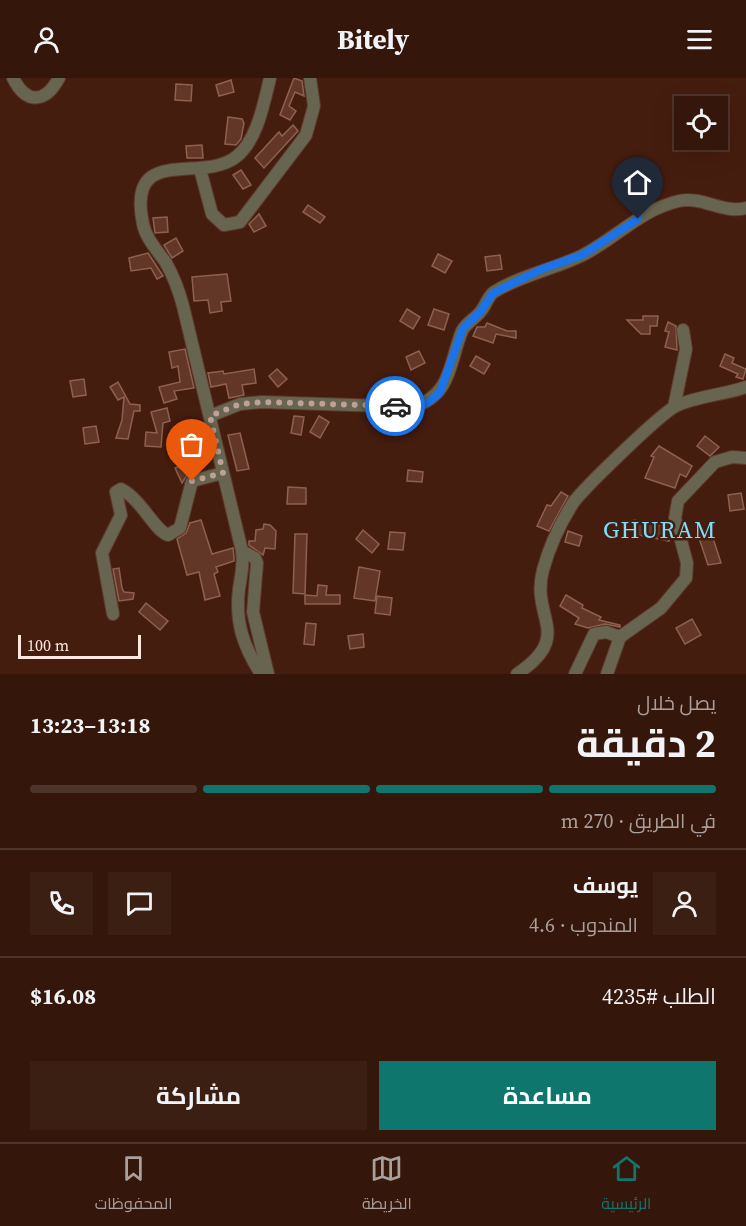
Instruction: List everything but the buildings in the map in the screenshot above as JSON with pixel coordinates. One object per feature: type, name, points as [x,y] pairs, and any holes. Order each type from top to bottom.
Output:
[{"type":"street","points":[[13,78],[22,92],[39,98],[48,94],[59,78]]},
{"type":"street","points":[[261,674],[244,644],[238,621],[243,570],[242,551],[210,416],[176,283],[145,231],[141,202],[145,186],[153,176],[164,170],[200,169],[222,165],[243,151],[257,125],[270,78]]},
{"type":"street","points":[[200,169],[212,214],[224,225],[240,222],[306,135],[314,106],[310,78]]},
{"type":"street","points":[[210,416],[240,404],[262,402],[413,406],[429,402],[440,392],[446,380],[463,328],[480,312],[493,293],[542,269],[582,255],[638,219],[665,205],[693,200],[733,210],[746,208]]},
{"type":"street","points":[[674,407],[687,349],[683,330]]},
{"type":"street","points":[[517,674],[543,654],[549,631],[540,586],[543,569],[567,514],[584,491],[674,407],[746,387]]},
{"type":"street","points":[[607,674],[620,637],[661,608],[686,578],[687,563],[675,518],[678,501],[715,462],[732,457],[746,458]]},
{"type":"street","points":[[113,614],[102,553],[121,515],[116,492],[121,489],[132,496],[153,519],[161,532],[168,536],[180,528],[192,481],[223,473]]},
{"type":"street","points":[[242,551],[255,558],[257,563],[254,612],[268,674]]},
{"type":"street","points":[[575,674],[589,639],[594,634],[606,632],[620,637]]},
{"type":"way so far","points":[[192,481],[223,473],[210,416],[240,404],[262,402],[395,406]]},
{"type":"district","name":"GHURAM","points":[[660,530]]},
{"type":"route","points":[[395,406],[413,406],[429,402],[440,392],[463,328],[480,312],[493,293],[542,269],[590,251],[638,219]]}]
